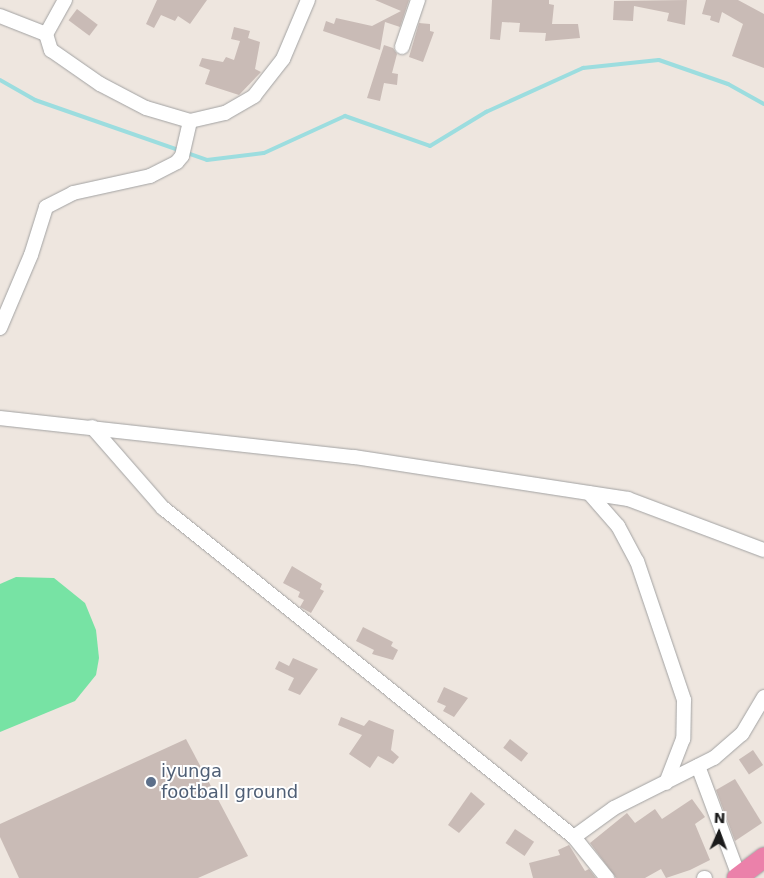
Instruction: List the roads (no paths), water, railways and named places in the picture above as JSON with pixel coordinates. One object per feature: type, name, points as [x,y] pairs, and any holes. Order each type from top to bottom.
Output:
[{"type":"highway","points":[[738,877],[764,858]]},
{"type":"street","points":[[65,0],[46,34],[51,50],[100,84],[146,108],[190,121],[225,113],[254,96],[283,60],[308,0]]},
{"type":"street","points":[[402,47],[418,0]]},
{"type":"street","points":[[0,16],[46,34]]},
{"type":"street","points":[[0,328],[31,255],[46,207],[72,193],[150,176],[182,156],[190,121]]},
{"type":"street","points":[[0,418],[354,457],[640,501],[764,550]]},
{"type":"street","points":[[92,427],[164,508],[574,837],[607,878]]},
{"type":"street","points":[[589,493],[618,526],[637,561],[684,700],[683,739],[666,783]]},
{"type":"street","points":[[574,837],[614,808],[698,766],[732,744],[764,697]]},
{"type":"street","points":[[698,766],[738,877]]},
{"type":"waterway","points":[[0,80],[35,100],[207,160],[264,153],[345,116],[430,146],[486,112],[583,68],[659,60],[728,84],[764,104]]},
{"type":"place","name":"iyunga football ground","points":[[151,782]]}]
